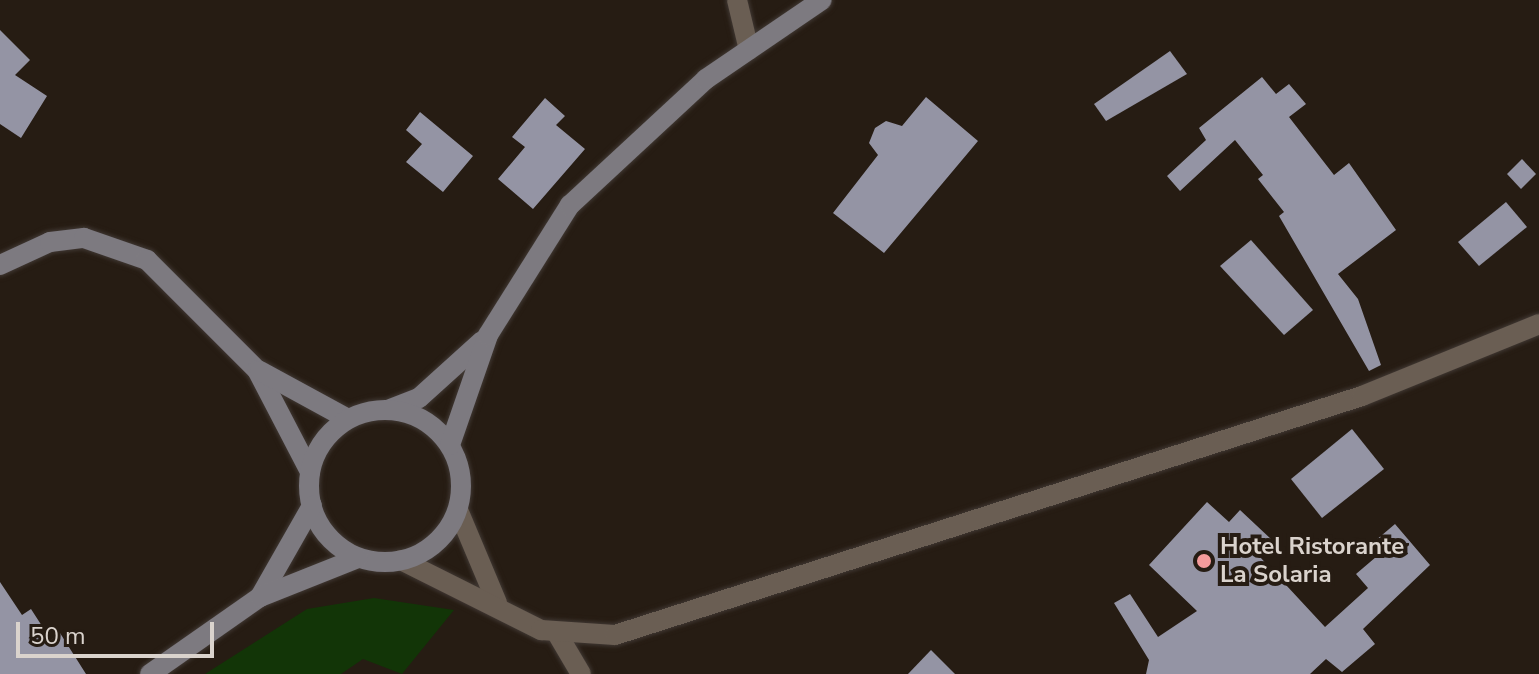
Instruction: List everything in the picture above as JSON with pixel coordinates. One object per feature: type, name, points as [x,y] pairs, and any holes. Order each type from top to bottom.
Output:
[{"type":"main road","points":[[450,445],[488,335],[570,205],[706,79],[822,0]]},
{"type":"main road","points":[[0,265],[50,242],[114,243],[167,278],[257,370],[310,472]]},
{"type":"main road","points":[[358,558],[321,528],[312,506],[310,472],[317,451],[348,419],[419,398],[488,335]]},
{"type":"main road","points":[[257,370],[348,419]]},
{"type":"main road","points":[[150,674],[260,597],[358,558],[401,560],[425,551],[458,510],[461,477],[450,445],[424,421],[390,409]]},
{"type":"main road","points":[[260,597],[312,506]]},
{"type":"street","points":[[737,0],[749,50]]},
{"type":"street","points":[[401,560],[497,603],[558,635],[615,635],[1362,396],[1539,324]]},
{"type":"street","points":[[458,510],[497,603]]},
{"type":"street","points":[[558,635],[581,674]]},
{"type":"green space","points":[[374,598],[454,610],[402,674],[363,659],[341,674],[205,674],[307,609]]},
{"type":"building","points":[[0,30],[30,60],[15,75],[47,96],[21,138],[0,124]]},
{"type":"building","points":[[1170,51],[1187,74],[1106,121],[1094,104]]},
{"type":"building","points":[[1262,77],[1276,94],[1289,84],[1306,104],[1289,117],[1334,175],[1349,163],[1396,230],[1338,274],[1358,299],[1381,365],[1369,371],[1279,216],[1284,212],[1258,179],[1263,175],[1235,140],[1180,191],[1167,176],[1206,140],[1199,128]]},
{"type":"building","points":[[926,97],[978,141],[884,253],[833,213],[878,155],[869,143],[875,128],[886,121],[902,126]]},
{"type":"building","points":[[545,98],[565,116],[556,125],[585,149],[533,209],[498,179],[525,147],[512,137]]},
{"type":"building","points":[[420,112],[473,156],[443,192],[406,162],[422,144],[406,130]]},
{"type":"building","points":[[1522,159],[1536,174],[1521,189],[1507,174]]},
{"type":"building","points":[[1506,202],[1527,227],[1479,266],[1458,242]]},
{"type":"building","points":[[1251,240],[1313,310],[1284,335],[1220,266]]},
{"type":"building","points":[[1352,429],[1384,469],[1322,518],[1291,479]]},
{"type":"building","points":[[1207,502],[1229,522],[1240,510],[1273,541],[1260,557],[1325,627],[1368,588],[1356,574],[1383,551],[1375,541],[1395,524],[1430,565],[1363,629],[1375,644],[1342,672],[1326,659],[1310,674],[1146,674],[1149,660],[1114,603],[1130,594],[1158,637],[1197,611],[1149,565]]},
{"type":"building","points":[[0,582],[22,615],[31,609],[51,640],[60,633],[86,674],[0,674]]},
{"type":"building","points":[[931,650],[955,674],[908,674]]},
{"type":"place","name":"Hotel Ristorante La Solaria","points":[[1204,561]]}]
